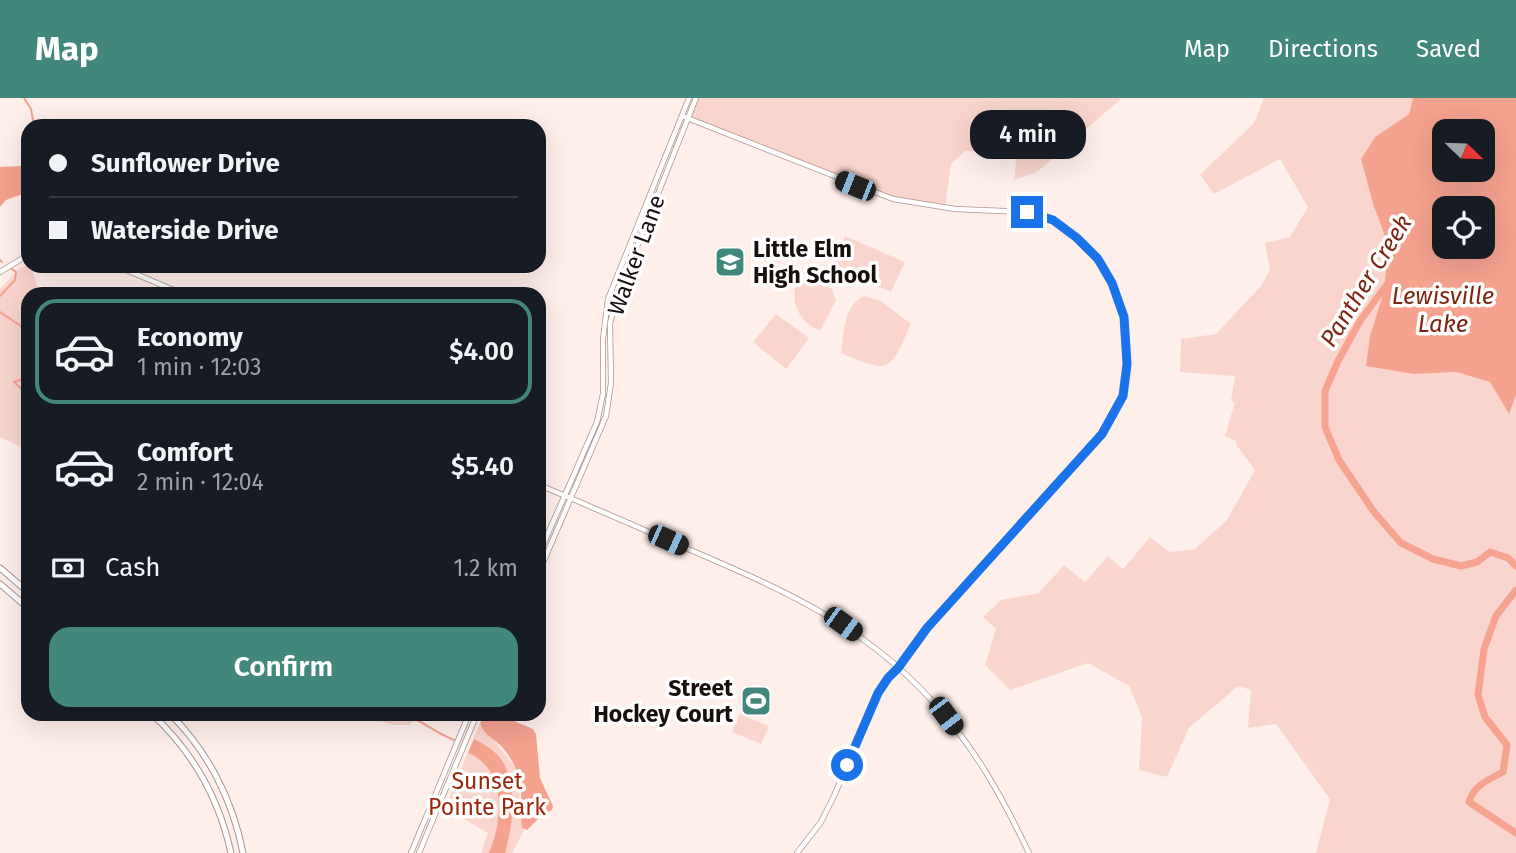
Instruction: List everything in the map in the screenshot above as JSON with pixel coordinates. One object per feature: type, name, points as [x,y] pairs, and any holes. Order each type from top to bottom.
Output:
[{"type":"main road","points":[[0,568],[21,586]]},
{"type":"main road","points":[[0,584],[21,602]]},
{"type":"main road","points":[[159,721],[173,734],[202,774],[221,814],[231,853]]},
{"type":"main road","points":[[177,721],[211,767],[237,823],[243,853]]},
{"type":"street","name":"Walker Lane","points":[[546,556],[606,416],[611,383],[610,324],[615,302],[685,117],[689,98]]},
{"type":"street","name":"Walker Lane","points":[[546,538],[597,422],[603,394],[603,340],[608,299],[685,117],[696,98]]},
{"type":"street","points":[[685,117],[879,195],[955,209],[1027,212],[1053,220],[1077,238],[1098,259],[1112,283],[1124,317],[1127,364],[1123,396],[1102,434],[927,628],[878,693],[821,822],[797,853]]},
{"type":"street","points":[[0,272],[21,259]]},
{"type":"street","points":[[134,273],[166,287]]},
{"type":"street","points":[[546,488],[794,595],[843,624],[898,668],[946,716],[1001,797],[1029,853]]},
{"type":"street","points":[[411,853],[466,721]]},
{"type":"street","points":[[419,853],[474,721]]},
{"type":"green space","points":[[696,98],[1122,98],[1037,172],[1014,180],[1017,152],[965,151],[951,164],[945,208],[886,197],[688,118]]},
{"type":"green space","points":[[1264,98],[1413,98],[1409,114],[1375,137],[1361,159],[1373,204],[1388,243],[1384,291],[1370,336],[1414,374],[1456,372],[1491,382],[1508,413],[1516,395],[1516,853],[1316,853],[1330,799],[1276,724],[1248,728],[1251,690],[1238,686],[1189,728],[1167,777],[1139,770],[1142,717],[1129,686],[1088,663],[1010,690],[985,665],[996,629],[983,617],[1001,600],[1039,593],[1064,565],[1085,582],[1108,556],[1123,569],[1150,537],[1169,552],[1195,549],[1227,520],[1255,470],[1236,441],[1225,436],[1235,402],[1231,401],[1235,376],[1180,372],[1181,339],[1216,334],[1261,286],[1270,270],[1265,243],[1290,237],[1308,207],[1280,159],[1214,194],[1200,175],[1254,123]]},
{"type":"green space","points":[[845,236],[905,262],[891,292],[832,267]]},
{"type":"green space","points":[[20,268],[21,273],[33,273],[37,287],[21,287],[21,447],[0,437],[0,289]]},
{"type":"green space","points":[[800,277],[832,289],[836,300],[820,331],[806,322],[797,308],[795,293]]},
{"type":"green space","points":[[864,296],[881,301],[911,324],[898,352],[886,365],[870,364],[841,353],[848,313],[857,300]]},
{"type":"green space","points":[[776,314],[809,338],[786,369],[753,342]]},
{"type":"green space","points":[[740,714],[769,726],[761,744],[732,732]]},
{"type":"green space","points":[[381,721],[413,721],[410,725],[393,725]]},
{"type":"green space","name":"Sunset Pointe Park","points":[[480,723],[516,768],[524,830],[512,853],[481,853],[488,833],[445,808]]},
{"type":"water","name":"Lewisville Lake","points":[[1413,98],[1516,98],[1516,395],[1509,414],[1490,382],[1456,372],[1414,374],[1366,366],[1370,336],[1384,291],[1388,244],[1373,204],[1361,159],[1375,137],[1409,114]]},
{"type":"water","points":[[21,166],[21,195],[6,200],[0,207],[0,167]]},
{"type":"water","points":[[514,721],[533,729],[536,734],[540,778],[553,806],[552,810],[541,816],[527,830],[522,828],[521,786],[516,768],[502,747],[487,734],[480,723]]},
{"type":"water","points":[[474,739],[501,759],[510,780],[512,818],[505,853],[489,853],[497,826],[498,797],[490,771],[468,753]]},
{"type":"waterway","points":[[24,98],[31,109],[33,119]]},
{"type":"waterway","points":[[0,296],[15,280],[16,272],[12,269]]},
{"type":"waterway","name":"Panther Creek","points":[[1388,283],[1360,321],[1325,391],[1325,427],[1339,460],[1374,512],[1401,543],[1433,559],[1461,566],[1477,562],[1490,552],[1508,558],[1516,566]]},
{"type":"waterway","points":[[0,312],[21,326]]},
{"type":"waterway","points":[[21,380],[14,382],[21,388]]},
{"type":"waterway","name":"Panther Creek","points":[[1516,590],[1496,616],[1484,649],[1478,695],[1485,717],[1507,745],[1503,772],[1478,787],[1469,802],[1516,833]]},
{"type":"waterway","points":[[418,721],[454,740]]},
{"type":"place","name":"Little Elm High School","points":[[730,262]]},
{"type":"place","name":"Street Hockey Court","points":[[756,701]]},
{"type":"route","points":[[847,765],[878,693],[888,678],[927,628],[1102,434],[1123,396],[1127,364],[1124,317],[1112,283],[1098,259],[1077,238],[1053,220],[1027,212]]}]
